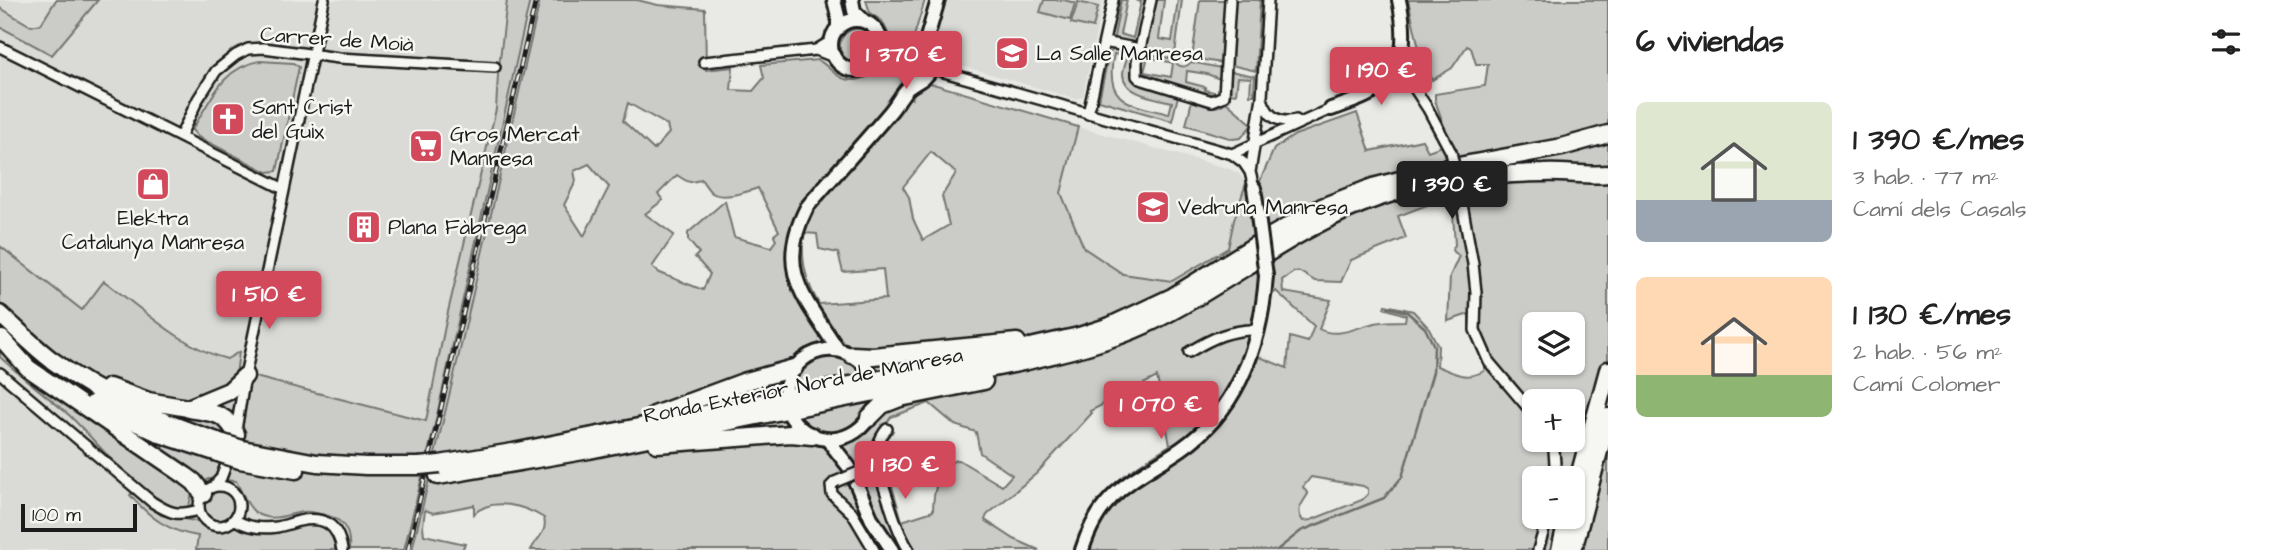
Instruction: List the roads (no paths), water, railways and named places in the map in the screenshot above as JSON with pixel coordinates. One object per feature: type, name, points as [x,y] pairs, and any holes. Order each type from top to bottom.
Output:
[{"type":"highway","name":"Ronda Exterior Nord de Manresa","points":[[439,470],[578,439],[951,365],[1082,342],[1172,297],[1322,207],[1373,187],[1442,169],[1562,147],[1604,134]]},
{"type":"highway","name":"Ronda Exterior Nord de Manresa","points":[[1,338],[69,388],[100,406],[163,435],[317,474],[365,477],[439,470],[613,445],[1011,365],[1144,325],[1179,307],[1294,236],[1328,218],[1377,198],[1445,180],[1486,175],[1608,174]]},
{"type":"highway","name":"Ronda Exterior Nord de Manresa","points":[[0,314],[51,360],[102,394],[231,451]]},
{"type":"highway","points":[[1,338],[28,368],[186,476],[205,497]]},
{"type":"highway","points":[[845,353],[897,354],[1082,342]]},
{"type":"highway","points":[[869,418],[882,405],[900,398],[1007,375],[1082,342]]},
{"type":"highway","points":[[51,360],[148,401],[217,414],[229,420],[231,451]]},
{"type":"highway","points":[[578,439],[659,414],[743,382],[794,368]]},
{"type":"highway","points":[[1582,466],[1608,370]]},
{"type":"highway","points":[[188,408],[229,391],[245,376]]},
{"type":"highway","points":[[1573,550],[1608,417]]},
{"type":"highway","points":[[613,445],[680,443],[791,434],[820,438]]},
{"type":"highway","points":[[1560,550],[1566,529]]},
{"type":"street","points":[[205,497],[204,519],[215,525],[225,524],[233,519],[239,503],[228,480],[231,451],[324,0]]},
{"type":"street","points":[[834,0],[838,29]]},
{"type":"street","points":[[852,0],[854,11],[876,30],[881,44],[912,62]]},
{"type":"street","points":[[871,374],[863,363],[845,353],[805,301],[794,277],[793,248],[799,222],[807,208],[894,108],[906,89],[912,62],[924,48],[938,0]]},
{"type":"street","points":[[1088,114],[1113,0]]},
{"type":"street","points":[[1151,0],[1136,72],[1140,79],[1212,101],[1224,96],[1230,0]]},
{"type":"street","points":[[1250,172],[1262,97],[1268,0]]},
{"type":"street","points":[[1232,155],[1285,128],[1376,91],[1392,75],[1403,44],[1404,29],[1399,0]]},
{"type":"street","points":[[704,62],[816,50],[831,41],[838,29],[851,21],[864,21]]},
{"type":"street","points":[[831,41],[834,57]]},
{"type":"street","points":[[1104,42],[1140,50]]},
{"type":"street","points":[[816,50],[834,57],[844,67],[854,70],[868,67],[876,60],[881,44]]},
{"type":"street","points":[[0,47],[284,189]]},
{"type":"street","name":"Carrer de Moià","points":[[180,137],[198,99],[216,71],[248,49],[264,48],[314,56],[495,67]]},
{"type":"street","points":[[876,60],[912,62],[926,57],[930,61],[926,75]]},
{"type":"street","points":[[912,62],[913,76],[926,75]]},
{"type":"street","points":[[1398,63],[1428,109],[1451,152],[1467,219],[1474,264],[1475,330],[1489,362],[1522,401]]},
{"type":"street","points":[[906,89],[937,70],[1232,155],[1244,163],[1250,172],[1266,276],[1266,295],[1247,368],[1224,409],[1199,434],[1181,449],[1140,473],[1111,497],[1090,526],[1082,550]]},
{"type":"street","points":[[1262,97],[1270,116],[1280,121],[1291,121],[1331,109]]},
{"type":"street","points":[[815,353],[822,324]]},
{"type":"street","points":[[1189,352],[1223,333],[1258,330]]},
{"type":"street","points":[[785,392],[794,368],[803,359],[815,353],[845,353]]},
{"type":"street","points":[[0,373],[152,502],[169,513],[186,514],[205,497],[221,478],[231,451]]},
{"type":"street","points":[[820,438],[842,438],[854,433],[869,418],[876,399]]},
{"type":"street","points":[[791,417],[800,428],[820,438],[849,467]]},
{"type":"street","points":[[887,429],[881,435],[872,467],[893,511],[899,535],[909,550]]},
{"type":"street","points":[[854,433],[847,452],[849,467],[872,520],[892,550]]},
{"type":"street","points":[[872,467],[831,486],[832,494],[852,513],[874,550]]},
{"type":"street","points":[[205,497],[224,486],[232,491]]},
{"type":"street","points":[[233,519],[253,527],[278,527],[314,519],[323,521],[338,533],[342,550]]},
{"type":"street","points":[[1538,550],[1544,529]]},
{"type":"waterway","points":[[1277,550],[1301,531],[1384,498],[1402,477],[1433,372],[1434,346],[1425,328],[1407,312],[1388,307]]},
{"type":"railway","points":[[408,550],[536,0]]},
{"type":"place","name":"La Salle Manresa","points":[[1012,53]]},
{"type":"place","name":"Sant Crist del Guix","points":[[228,119]]},
{"type":"place","name":"Gros Mercat Manresa","points":[[426,146]]},
{"type":"place","name":"Elektra Catalunya Manresa","points":[[153,184]]},
{"type":"place","name":"Vedruna Manresa","points":[[1153,207]]},
{"type":"place","name":"Plana Fàbrega","points":[[364,227]]}]
